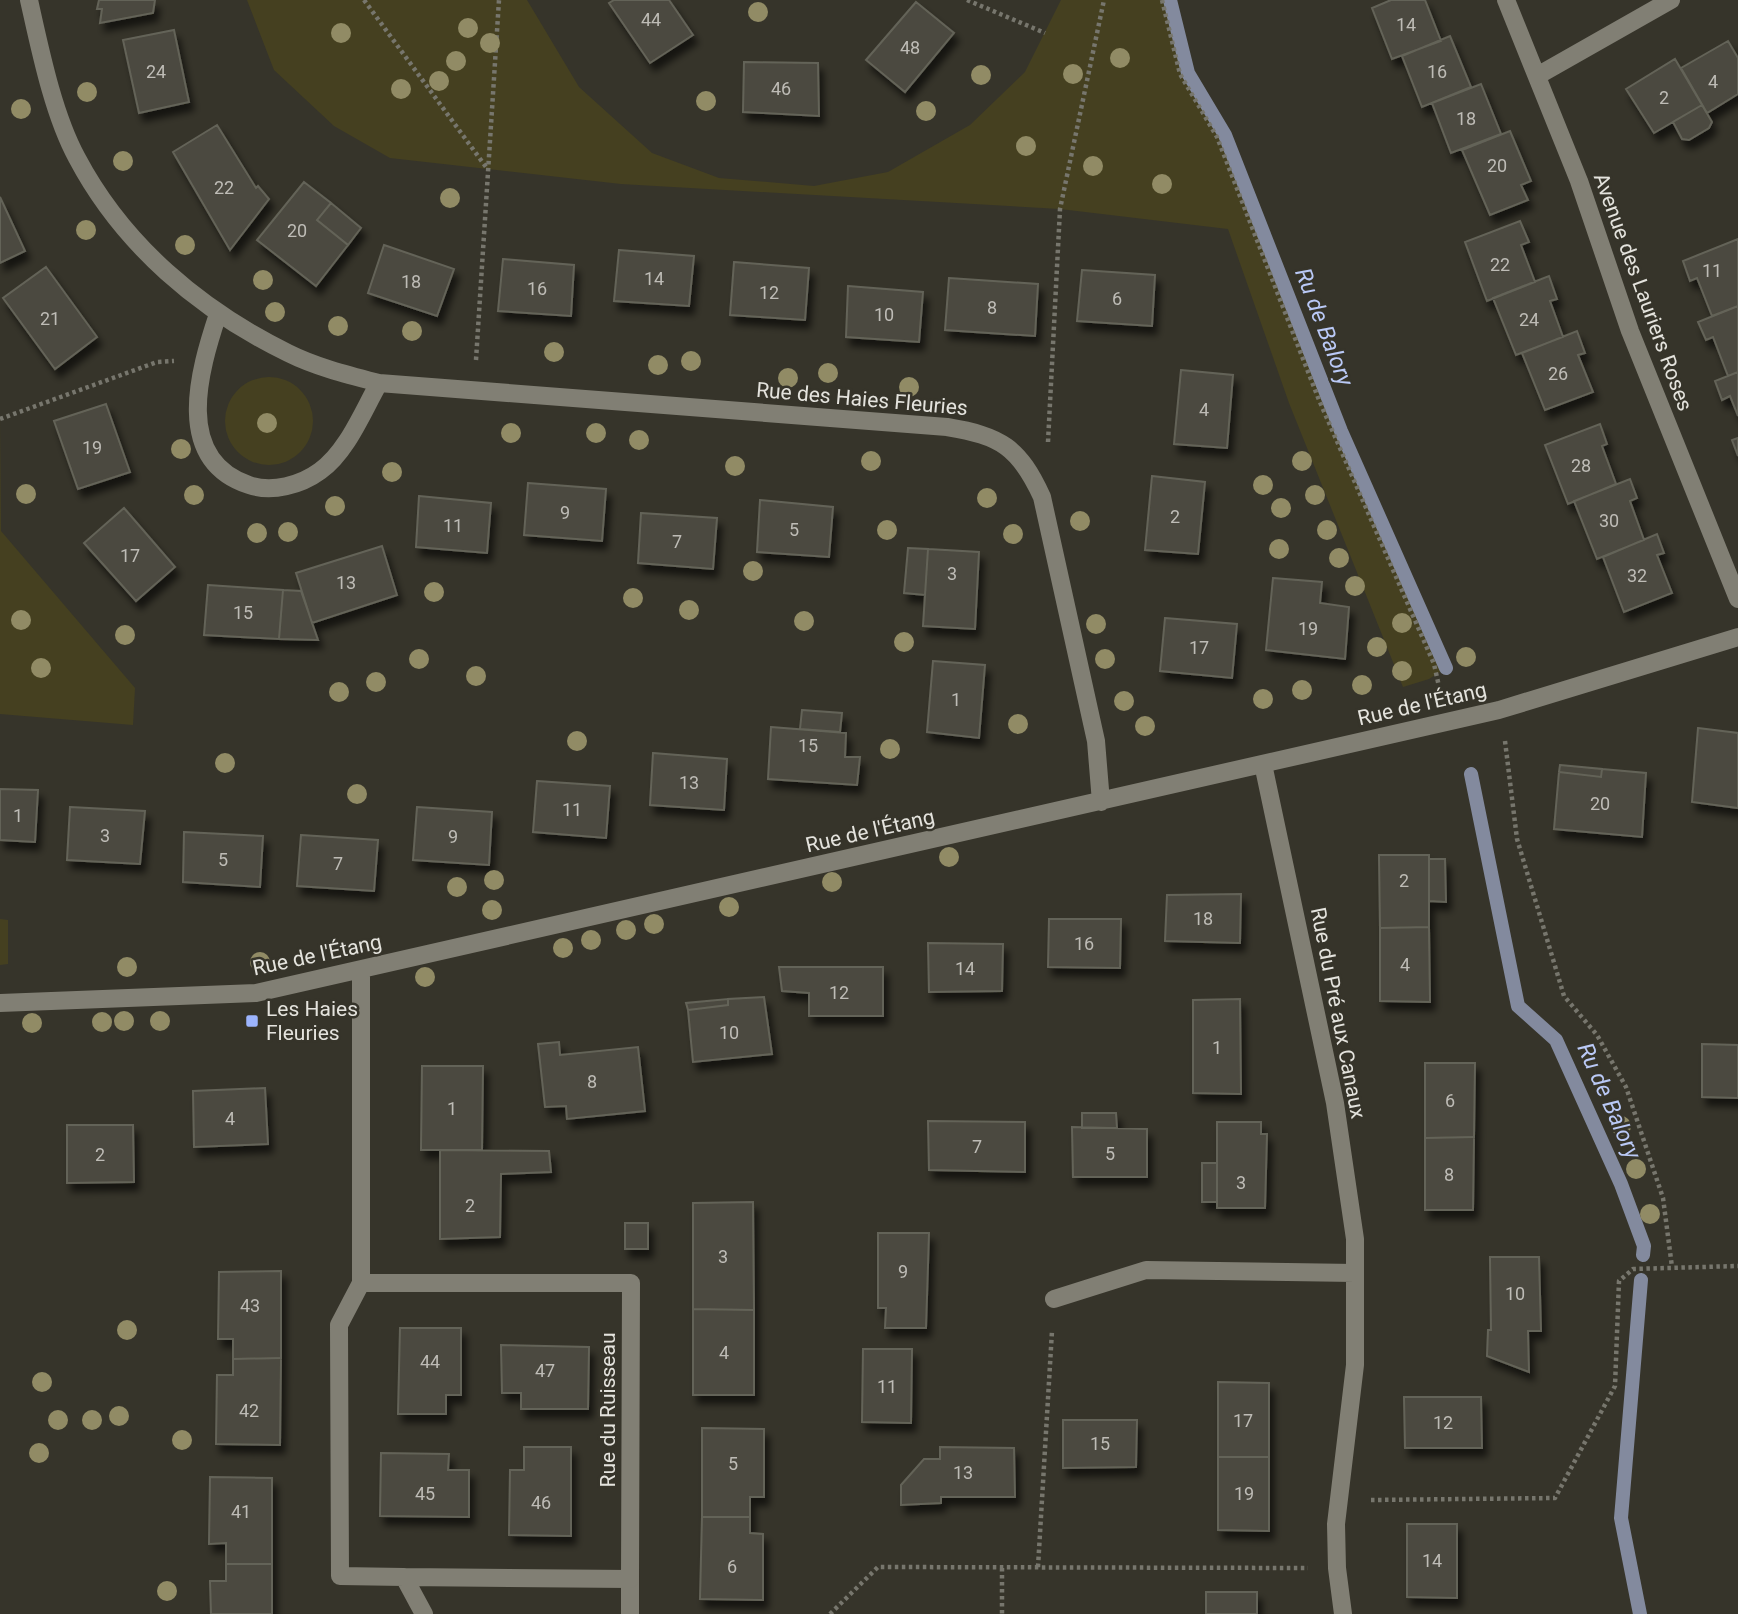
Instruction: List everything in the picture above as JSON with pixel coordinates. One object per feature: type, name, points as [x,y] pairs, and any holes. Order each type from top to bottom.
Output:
[{"type":"street","name":"Rue des Haies Fleuries","points":[[29,0],[47,75],[82,167],[110,212],[159,264],[218,314],[289,354],[379,383],[475,393],[947,427],[982,433],[1012,448],[1029,469],[1042,497],[1096,741],[1101,802]]},
{"type":"street","name":"Avenue des Lauriers Roses","points":[[1506,0],[1579,181],[1630,331],[1738,599]]},
{"type":"street","points":[[1537,76],[1671,0]]},
{"type":"street","points":[[218,314],[203,359],[199,433],[210,459],[234,480],[256,487],[293,486],[321,470],[344,445],[379,383]]},
{"type":"street","name":"Rue de l'Étang","points":[[0,1003],[256,993],[1499,710],[1738,636]]},
{"type":"street","name":"Rue du Pré aux Canaux","points":[[1263,764],[1335,1103],[1355,1239],[1355,1365],[1339,1497],[1337,1568],[1343,1614]]},
{"type":"street","points":[[360,970],[361,1283],[339,1325],[340,1576],[630,1579],[630,1614]]},
{"type":"street","points":[[1054,1299],[1146,1270],[1355,1273]]},
{"type":"street","name":"Rue du Ruisseau","points":[[361,1283],[631,1283],[630,1579]]},
{"type":"street","points":[[404,1577],[424,1614]]},
{"type":"path","points":[[364,0],[486,167]]},
{"type":"path","points":[[475,393],[486,167],[499,0]]},
{"type":"path","points":[[967,0],[1045,33]]},
{"type":"path","points":[[1048,443],[1060,209],[1104,0]]},
{"type":"path","points":[[1162,0],[1180,74],[1217,137],[1319,400],[1434,664],[1440,693],[1452,690]]},
{"type":"path","points":[[0,419],[158,362],[203,359]]},
{"type":"path","points":[[1499,710],[1517,839],[1564,996],[1597,1035],[1626,1087],[1663,1198],[1672,1266]]},
{"type":"path","points":[[1339,1497],[1365,1500],[1555,1498],[1615,1387],[1619,1281],[1633,1269],[1738,1266]]},
{"type":"path","points":[[1038,1567],[1054,1299]]},
{"type":"path","points":[[830,1614],[878,1567],[1337,1568]]},
{"type":"path","points":[[1002,1568],[1002,1614]]},
{"type":"shaded area","points":[[247,0],[527,0],[579,87],[652,153],[719,178],[814,186],[888,172],[970,125],[1025,72],[1061,0],[1170,0],[1188,73],[1225,135],[1341,431],[1446,668],[1429,679],[1403,687],[1289,403],[1228,229],[1060,209],[621,184],[390,158],[334,126],[274,70]]},
{"type":"shaded area","points":[[269,377],[286,381],[300,390],[309,404],[313,421],[309,438],[300,452],[286,461],[269,465],[252,461],[238,452],[229,438],[225,421],[229,404],[238,390],[252,381]]},
{"type":"shaded area","points":[[0,416],[1,531],[135,688],[133,725],[0,714]]},
{"type":"shaded area","points":[[0,919],[8,920],[8,964],[0,965]]},
{"type":"building","points":[[99,0],[155,0],[153,13],[100,23],[102,9],[97,9]]},
{"type":"building","points":[[614,0],[669,0],[693,35],[650,63],[609,3]]},
{"type":"building","points":[[1391,0],[1425,0],[1441,41],[1392,59],[1372,8]]},
{"type":"building","points":[[916,2],[954,33],[905,92],[866,60]]},
{"type":"building","points":[[174,30],[189,102],[139,113],[123,40]]},
{"type":"building","points":[[1450,36],[1471,87],[1422,107],[1402,56]]},
{"type":"building","points":[[1728,41],[1738,58],[1738,94],[1707,113],[1681,68]]},
{"type":"building","points":[[1675,59],[1702,105],[1654,133],[1626,89]]},
{"type":"building","points":[[744,62],[818,63],[819,116],[743,112]]},
{"type":"building","points":[[1481,84],[1501,134],[1451,153],[1432,103]]},
{"type":"building","points":[[1702,105],[1712,122],[1709,128],[1689,140],[1682,139],[1673,122]]},
{"type":"building","points":[[217,125],[256,188],[258,186],[269,199],[230,250],[173,152]]},
{"type":"building","points":[[1510,131],[1531,181],[1521,185],[1528,200],[1490,215],[1462,150]]},
{"type":"building","points":[[304,182],[331,203],[317,220],[348,245],[316,286],[257,240]]},
{"type":"building","points":[[0,197],[25,251],[0,263]]},
{"type":"building","points":[[331,203],[361,228],[348,245],[317,220]]},
{"type":"building","points":[[1520,221],[1529,242],[1521,245],[1535,282],[1487,301],[1465,242]]},
{"type":"building","points":[[1738,239],[1738,306],[1712,316],[1697,278],[1690,281],[1683,261]]},
{"type":"building","points":[[384,245],[454,269],[437,316],[368,293]]},
{"type":"building","points":[[619,250],[694,256],[689,306],[614,301]]},
{"type":"building","points":[[503,259],[574,265],[571,316],[498,311]]},
{"type":"building","points":[[734,262],[809,268],[805,320],[730,315]]},
{"type":"building","points":[[46,267],[97,337],[55,369],[3,298]]},
{"type":"building","points":[[1082,270],[1155,275],[1152,326],[1077,321]]},
{"type":"building","points":[[1549,276],[1557,299],[1550,301],[1563,337],[1516,355],[1493,298]]},
{"type":"building","points":[[949,278],[1038,284],[1035,336],[945,330]]},
{"type":"building","points":[[848,286],[923,292],[919,342],[846,337]]},
{"type":"building","points":[[1738,306],[1738,372],[1728,376],[1713,337],[1706,340],[1698,322]]},
{"type":"building","points":[[1577,331],[1585,353],[1578,355],[1593,392],[1545,410],[1522,353]]},
{"type":"building","points":[[1181,370],[1233,375],[1227,448],[1174,444]]},
{"type":"building","points":[[1738,372],[1738,416],[1730,396],[1722,400],[1715,381]]},
{"type":"building","points":[[106,404],[130,472],[78,489],[54,421]]},
{"type":"building","points":[[1600,424],[1607,444],[1602,446],[1616,484],[1568,504],[1545,445]]},
{"type":"building","points":[[1738,438],[1738,456],[1732,440]]},
{"type":"building","points":[[1152,476],[1205,482],[1198,554],[1145,550]]},
{"type":"building","points":[[1630,479],[1637,498],[1630,501],[1644,540],[1597,559],[1574,501]]},
{"type":"building","points":[[528,483],[606,489],[602,541],[524,535]]},
{"type":"building","points":[[419,496],[491,503],[487,553],[416,547]]},
{"type":"building","points":[[760,500],[833,507],[829,557],[757,552]]},
{"type":"building","points":[[124,508],[175,567],[136,601],[84,543]]},
{"type":"building","points":[[641,513],[717,518],[713,569],[638,563]]},
{"type":"building","points":[[1657,534],[1664,553],[1657,555],[1672,593],[1624,612],[1603,557]]},
{"type":"building","points":[[382,546],[397,595],[312,623],[296,573]]},
{"type":"building","points":[[908,548],[928,549],[925,595],[904,593]]},
{"type":"building","points":[[928,549],[979,552],[975,629],[923,626]]},
{"type":"building","points":[[1273,578],[1322,582],[1320,603],[1349,607],[1345,659],[1266,650]]},
{"type":"building","points":[[208,585],[283,590],[279,639],[204,635]]},
{"type":"building","points":[[283,590],[301,591],[318,640],[279,639]]},
{"type":"building","points":[[1165,618],[1237,624],[1232,678],[1160,671]]},
{"type":"building","points":[[933,661],[985,665],[979,738],[927,732]]},
{"type":"building","points":[[802,710],[842,713],[840,732],[800,729]]},
{"type":"building","points":[[771,727],[846,733],[845,757],[860,757],[857,785],[768,779]]},
{"type":"building","points":[[1698,728],[1738,733],[1738,808],[1692,802]]},
{"type":"building","points":[[653,753],[727,759],[724,810],[650,805]]},
{"type":"building","points":[[1560,765],[1602,769],[1601,777],[1559,772]]},
{"type":"building","points":[[1602,769],[1646,773],[1642,837],[1554,829],[1559,772],[1601,777]]},
{"type":"building","points":[[537,781],[610,786],[606,838],[533,832]]},
{"type":"building","points":[[0,789],[38,790],[35,842],[0,840]]},
{"type":"building","points":[[70,807],[145,811],[140,864],[67,860]]},
{"type":"building","points":[[417,807],[492,812],[489,865],[413,860]]},
{"type":"building","points":[[184,832],[263,836],[260,887],[183,882]]},
{"type":"building","points":[[301,835],[378,840],[374,891],[297,886]]},
{"type":"building","points":[[1379,855],[1429,855],[1429,927],[1380,928]]},
{"type":"building","points":[[1429,859],[1445,859],[1446,902],[1429,901]]},
{"type":"building","points":[[1241,894],[1240,943],[1165,941],[1167,895]]},
{"type":"building","points":[[1049,919],[1121,919],[1120,968],[1048,967]]},
{"type":"building","points":[[1429,927],[1430,1002],[1380,1001],[1380,928]]},
{"type":"building","points":[[928,943],[1003,944],[1002,991],[929,992]]},
{"type":"building","points":[[779,967],[883,967],[883,1016],[809,1016],[809,993],[782,991]]},
{"type":"building","points":[[764,997],[772,1054],[693,1062],[688,1010],[728,1005],[728,999]]},
{"type":"building","points":[[728,999],[728,1005],[688,1010],[686,1003]]},
{"type":"building","points":[[1240,999],[1241,1094],[1193,1093],[1193,1000]]},
{"type":"building","points":[[559,1042],[560,1055],[638,1047],[645,1111],[567,1119],[566,1106],[545,1107],[538,1044]]},
{"type":"building","points":[[1702,1044],[1738,1045],[1738,1098],[1702,1097]]},
{"type":"building","points":[[1425,1063],[1475,1063],[1474,1137],[1425,1138]]},
{"type":"building","points":[[422,1066],[483,1066],[482,1150],[421,1150]]},
{"type":"building","points":[[265,1088],[268,1144],[194,1147],[193,1091]]},
{"type":"building","points":[[1082,1113],[1116,1113],[1117,1128],[1082,1128]]},
{"type":"building","points":[[928,1121],[1025,1122],[1025,1172],[929,1170]]},
{"type":"building","points":[[1217,1122],[1261,1122],[1261,1134],[1267,1134],[1265,1208],[1217,1208]]},
{"type":"building","points":[[67,1125],[133,1125],[134,1182],[67,1183]]},
{"type":"building","points":[[1072,1127],[1147,1129],[1147,1177],[1073,1177]]},
{"type":"building","points":[[1474,1137],[1473,1210],[1425,1210],[1425,1138]]},
{"type":"building","points":[[440,1150],[549,1151],[551,1172],[501,1174],[500,1237],[440,1239]]},
{"type":"building","points":[[1202,1163],[1217,1163],[1217,1202],[1202,1202]]},
{"type":"building","points":[[753,1202],[754,1310],[693,1309],[693,1203]]},
{"type":"building","points":[[625,1223],[648,1223],[648,1249],[625,1249]]},
{"type":"building","points":[[878,1233],[929,1233],[926,1328],[885,1328],[886,1308],[878,1308]]},
{"type":"building","points":[[1490,1257],[1539,1257],[1541,1331],[1528,1331],[1529,1372],[1487,1356],[1488,1330],[1491,1330]]},
{"type":"building","points":[[281,1271],[281,1358],[233,1359],[233,1339],[218,1339],[219,1272]]},
{"type":"building","points":[[693,1309],[754,1310],[754,1395],[693,1395]]},
{"type":"building","points":[[400,1328],[461,1328],[461,1395],[446,1395],[446,1414],[398,1414]]},
{"type":"building","points":[[501,1345],[589,1347],[588,1409],[521,1409],[521,1393],[502,1393]]},
{"type":"building","points":[[863,1349],[912,1349],[911,1423],[862,1422]]},
{"type":"building","points":[[281,1358],[280,1445],[216,1444],[217,1375],[233,1375],[233,1359]]},
{"type":"building","points":[[1218,1382],[1269,1383],[1269,1457],[1218,1457]]},
{"type":"building","points":[[1404,1397],[1481,1397],[1482,1448],[1405,1448]]},
{"type":"building","points":[[1063,1420],[1137,1420],[1136,1467],[1063,1468]]},
{"type":"building","points":[[702,1428],[764,1429],[764,1497],[750,1497],[750,1517],[702,1517]]},
{"type":"building","points":[[524,1447],[571,1447],[571,1536],[509,1535],[510,1470],[524,1470]]},
{"type":"building","points":[[940,1447],[1014,1448],[1015,1497],[941,1497],[941,1503],[901,1505],[901,1485],[924,1459],[940,1459]]},
{"type":"building","points":[[381,1453],[449,1454],[448,1470],[469,1470],[469,1517],[380,1516]]},
{"type":"building","points":[[1218,1457],[1269,1457],[1269,1531],[1218,1530]]},
{"type":"building","points":[[210,1477],[272,1478],[272,1564],[226,1564],[226,1543],[209,1544]]},
{"type":"building","points":[[702,1517],[750,1517],[750,1533],[763,1534],[763,1600],[700,1599]]},
{"type":"building","points":[[1407,1524],[1457,1524],[1457,1598],[1407,1597]]},
{"type":"building","points":[[226,1564],[272,1564],[272,1614],[211,1614],[210,1581],[226,1581]]},
{"type":"building","points":[[1206,1592],[1257,1592],[1257,1614],[1206,1614]]},
{"type":"waterway","name":"Ru de Balory","points":[[1170,0],[1188,73],[1225,135],[1341,431],[1446,668]]},
{"type":"waterway","name":"Ru de Balory","points":[[1471,774],[1518,1006],[1556,1040],[1621,1184],[1644,1246],[1643,1255]]},
{"type":"waterway","name":"Ru de Balory","points":[[1640,1614],[1621,1518],[1641,1280]]},
{"type":"place","name":"Les Haies Fleuries","points":[[252,1021]]}]
